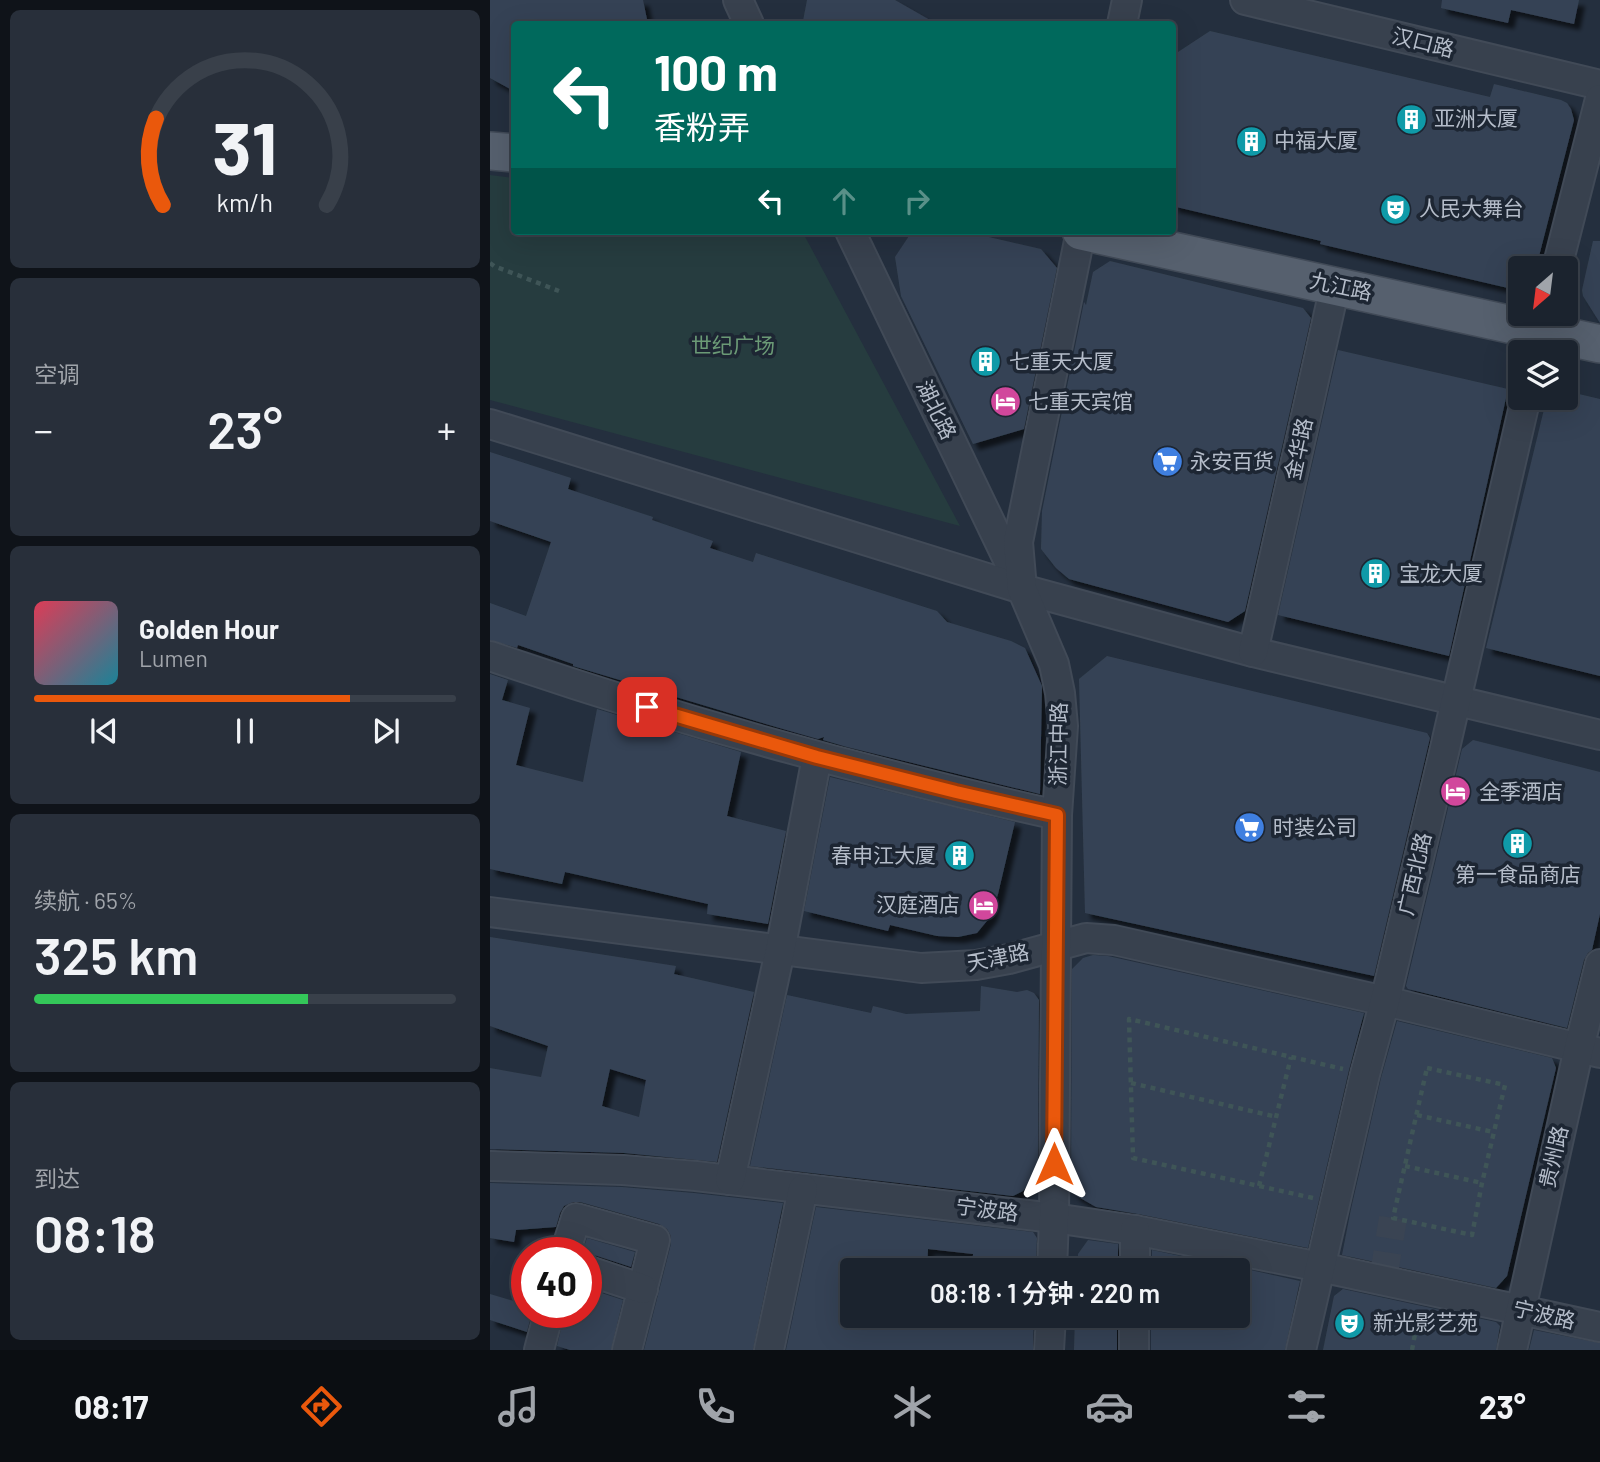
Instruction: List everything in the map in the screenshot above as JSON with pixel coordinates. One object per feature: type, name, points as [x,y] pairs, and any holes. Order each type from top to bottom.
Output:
[{"type":"main road","points":[[490,151],[511,153]]},
{"type":"main road","name":"九江路","points":[[1099,235],[1600,344]]},
{"type":"street","points":[[738,0],[748,21]]},
{"type":"street","points":[[1123,21],[1127,0]]},
{"type":"street","name":"汉口路","points":[[1245,0],[1600,85]]},
{"type":"street","points":[[1560,256],[1600,99]]},
{"type":"street","name":"湖北路","points":[[852,235],[1022,589]]},
{"type":"street","name":"浙江中路","points":[[1052,1258],[1057,815],[1063,726],[1054,664],[1022,589],[1018,542],[1080,235]]},
{"type":"street","name":"金华路","points":[[1253,652],[1335,286]]},
{"type":"street","name":"广西北路","points":[[1301,1350],[1523,410]]},
{"type":"street","points":[[490,424],[1022,589],[1253,652],[1600,735]]},
{"type":"street","points":[[490,656],[575,686],[817,757],[1057,815]]},
{"type":"street","points":[[730,1180],[780,951],[817,757]]},
{"type":"street","name":"天津路","points":[[490,912],[921,968],[976,965],[1009,959],[1086,938],[1114,940],[1385,1000],[1589,1050]]},
{"type":"street","name":"贵州路","points":[[1511,1350],[1589,1050],[1600,964]]},
{"type":"street","name":"宁波路","points":[[490,1166],[623,1170],[1054,1218],[1135,1230],[1600,1327]]},
{"type":"street","points":[[769,1350],[803,1189]]},
{"type":"street","points":[[570,1237],[576,1218],[655,1240],[627,1350]]},
{"type":"street","points":[[1135,1230],[1135,1258]]},
{"type":"street","points":[[602,1275],[643,1289]]},
{"type":"street","points":[[539,1350],[545,1328]]},
{"type":"street","points":[[1049,1350],[1050,1328]]},
{"type":"street","points":[[1134,1328],[1134,1350]]},
{"type":"path","points":[[490,263],[494,267],[559,291]]},
{"type":"path","points":[[1334,1203],[1133,1158],[1129,1019],[1365,1074]]},
{"type":"path","points":[[1259,1186],[1291,1057]]},
{"type":"path","points":[[1427,1068],[1505,1085],[1472,1236],[1393,1218],[1417,1115],[1427,1068]]},
{"type":"path","points":[[1131,1083],[1277,1117]]},
{"type":"path","points":[[1417,1115],[1493,1132]]},
{"type":"path","points":[[1405,1166],[1482,1183]]},
{"type":"path","points":[[1412,1350],[1424,1289]]},
{"type":"green space","name":"世纪广场","points":[[490,175],[511,178],[511,235],[804,235],[960,526],[490,400]]},
{"type":"building","points":[[490,0],[643,0],[647,21],[511,21],[511,89],[490,78]]},
{"type":"building","points":[[807,0],[895,0],[932,21],[803,21]]},
{"type":"building","points":[[1442,0],[1579,0],[1574,24],[1511,10],[1508,23],[1441,8]]},
{"type":"building","points":[[1210,31],[1490,97],[1494,84],[1567,103],[1574,120],[1539,256],[1508,256],[1508,288],[1176,207],[1178,52]]},
{"type":"building","name":"七重天大厦","points":[[980,235],[1041,249],[1057,268],[1024,429],[973,444],[901,296],[895,257],[909,236]]},
{"type":"building","points":[[1593,241],[1600,241],[1600,323],[1582,290]]},
{"type":"building","name":"永安百货","points":[[1110,261],[1303,308],[1311,318],[1245,611],[1228,622],[1069,579],[1041,549],[1042,511],[1084,302],[1086,305],[1093,272]]},
{"type":"building","points":[[1338,350],[1508,389],[1449,656],[1278,615]]},
{"type":"building","points":[[1578,394],[1600,399],[1600,676],[1486,648],[1544,410],[1578,410]]},
{"type":"building","points":[[490,452],[571,478],[568,489],[653,517],[652,520],[713,541],[710,548],[753,562],[756,553],[937,611],[947,622],[1011,641],[1025,648],[1042,686],[1040,794],[847,747],[823,740],[824,737],[818,739],[573,666],[518,645],[517,648],[490,640],[490,603],[526,616],[551,542],[490,521]]},
{"type":"building","name":"时装公司","points":[[1107,656],[1427,733],[1430,738],[1374,976],[1085,913],[1079,679]]},
{"type":"building","points":[[490,674],[508,680],[502,700],[530,708],[516,765],[583,782],[597,709],[741,752],[727,816],[786,831],[768,924],[707,914],[708,904],[565,872],[562,884],[490,869]]},
{"type":"building","name":"第一食品商店","points":[[1473,740],[1600,772],[1600,914],[1592,950],[1584,960],[1567,1028],[1408,989],[1406,986],[1462,749]]},
{"type":"building","points":[[830,777],[1015,822],[991,916],[977,933],[958,937],[937,936],[890,925],[888,931],[804,911]]},
{"type":"building","points":[[490,937],[676,966],[674,974],[754,992],[717,1162],[624,1153],[490,1149],[490,1068],[541,1077],[548,1046],[490,1026]],"holes":[[[610,1069],[646,1080],[639,1117],[602,1106]]]},
{"type":"building","points":[[1093,955],[1108,956],[1364,1013],[1308,1248],[1096,1207],[1075,1195],[1071,1186],[1072,969],[1083,958]]},
{"type":"building","points":[[981,986],[1017,992],[1027,990],[1034,993],[1039,1000],[1038,1169],[1023,1191],[1013,1196],[750,1166],[787,995],[871,1013],[873,1006],[906,1014],[980,1011]]},
{"type":"building","points":[[1397,1021],[1552,1058],[1556,1068],[1507,1276],[1496,1288],[1342,1255],[1381,1078]]},
{"type":"building","points":[[490,1183],[622,1187],[783,1203],[753,1350],[644,1350],[671,1244],[667,1229],[659,1224],[573,1202],[564,1206],[556,1227],[516,1230],[511,1242],[490,1238]]},
{"type":"building","points":[[816,1207],[1033,1232],[1037,1238],[1036,1258],[973,1258],[973,1254],[928,1249],[928,1258],[840,1258],[840,1328],[1034,1328],[1033,1350],[786,1350]]},
{"type":"building","points":[[1088,1240],[1118,1244],[1118,1258],[1078,1258]]},
{"type":"building","points":[[602,1242],[635,1252],[631,1267],[602,1258]]},
{"type":"building","points":[[1152,1250],[1190,1258],[1152,1258]]},
{"type":"building","points":[[1250,1270],[1300,1281],[1285,1350],[1151,1350],[1151,1328],[1250,1328]]},
{"type":"building","points":[[1343,1289],[1496,1322],[1500,1326],[1496,1350],[1323,1350],[1334,1296]]},
{"type":"building","points":[[602,1293],[623,1300],[611,1350],[570,1350],[557,1346],[561,1328],[602,1328]]},
{"type":"building","points":[[490,1294],[511,1300],[511,1327],[490,1320]]},
{"type":"building","points":[[1075,1328],[1117,1328],[1117,1350],[1074,1350]]},
{"type":"building","points":[[1534,1330],[1600,1343],[1600,1350],[1529,1350]]},
{"type":"tunnel","points":[[1383,1280],[1393,1218]]},
{"type":"place","name":"亚洲大厦","points":[[1411,119]]},
{"type":"place","name":"中福大厦","points":[[1251,141]]},
{"type":"place","name":"人民大舞台","points":[[1396,209]]},
{"type":"place","name":"七重天大厦","points":[[986,362]]},
{"type":"place","name":"七重天宾馆","points":[[1005,402]]},
{"type":"place","name":"永安百货","points":[[1167,462]]},
{"type":"place","name":"宝龙大厦","points":[[1376,574]]},
{"type":"place","name":"全季酒店","points":[[1456,792]]},
{"type":"place","name":"时装公司","points":[[1250,828]]},
{"type":"place","name":"第一食品商店","points":[[1518,843]]},
{"type":"place","name":"春申江大厦","points":[[959,856]]},
{"type":"place","name":"汉庭酒店","points":[[983,905]]},
{"type":"place","name":"新光影艺苑","points":[[1350,1323]]},
{"type":"route","points":[[647,707],[817,757],[1057,815],[1054,1164]]}]
